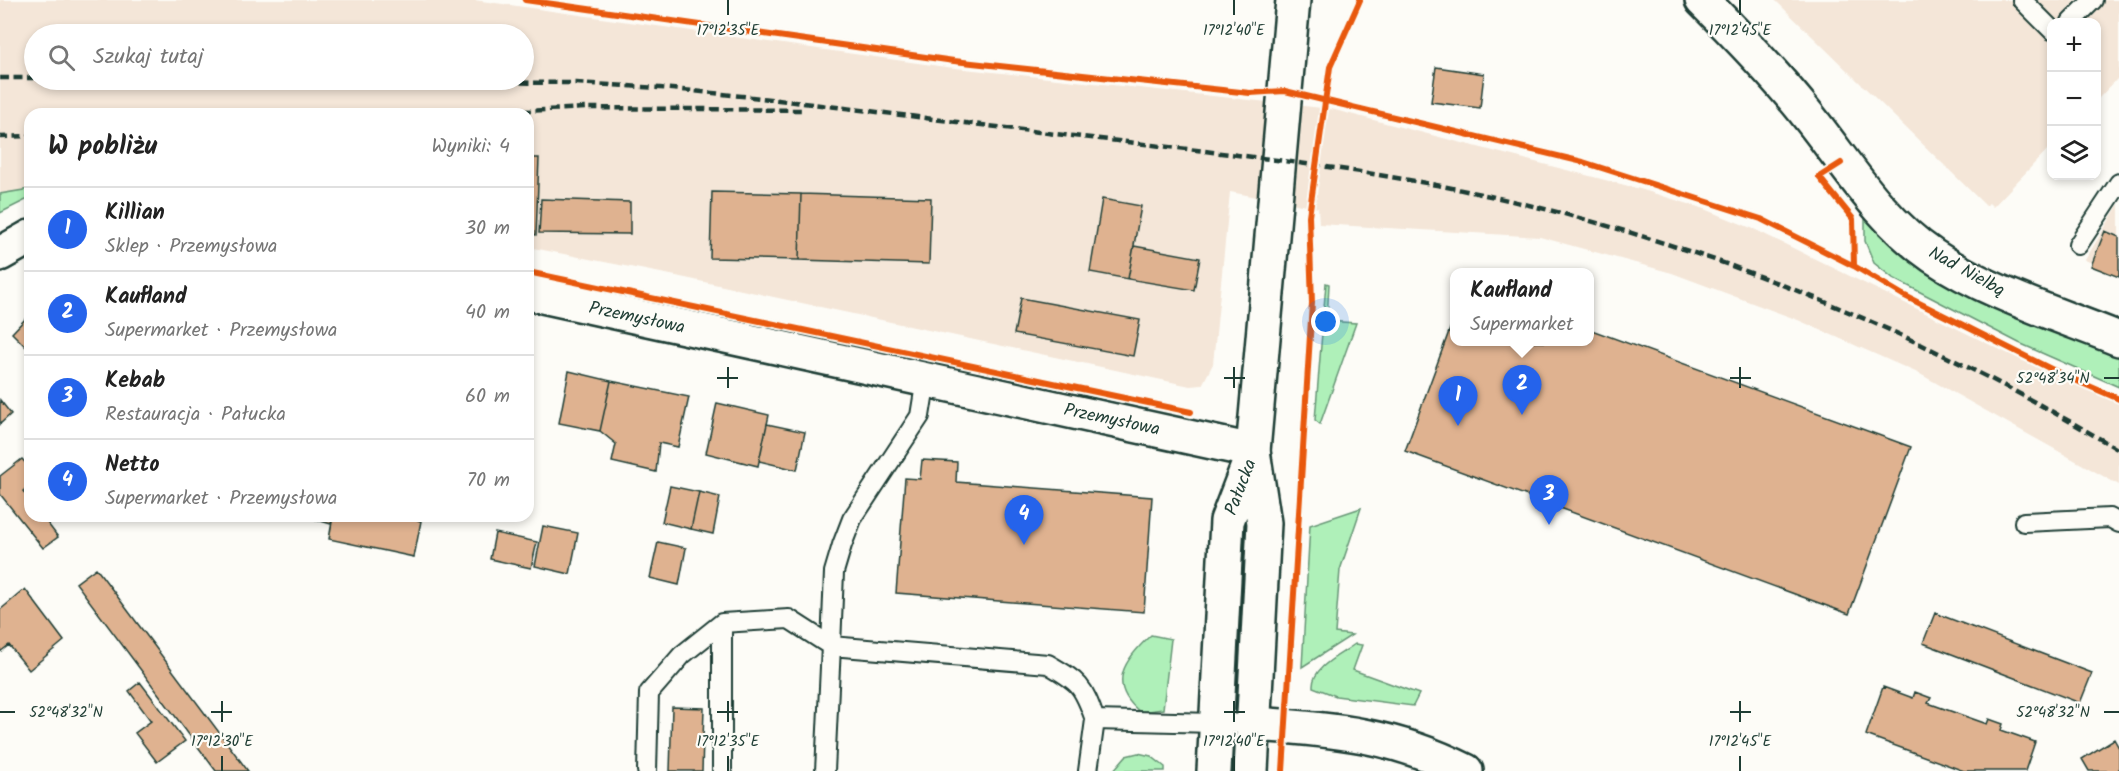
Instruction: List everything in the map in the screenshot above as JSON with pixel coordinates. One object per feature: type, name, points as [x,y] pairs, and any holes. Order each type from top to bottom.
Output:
[{"type":"street","points":[[1253,451],[1293,0]]},
{"type":"street","name":"Nad Nielbą","points":[[1702,0],[1809,117],[1841,163],[1887,218],[1932,255],[1988,286],[2119,339]]},
{"type":"street","points":[[0,254],[24,240]]},
{"type":"street","name":"Przemysłowa","points":[[534,294],[1253,451]]},
{"type":"street","name":"Pałucka","points":[[1215,771],[1227,521],[1253,451]]},
{"type":"street","name":"Pałucka","points":[[1251,771],[1264,523],[1253,451]]},
{"type":"street","points":[[1254,724],[1324,728],[1407,745],[1466,771]]},
{"type":"lane","points":[[2022,0],[2047,25]]},
{"type":"lane","points":[[2075,18],[2093,0]]},
{"type":"lane","points":[[2078,245],[2119,183]]},
{"type":"lane","points":[[825,771],[834,572],[852,519],[920,416],[926,379]]},
{"type":"lane","points":[[2024,522],[2110,518],[2119,523]]},
{"type":"lane","points":[[647,771],[649,693],[682,655],[722,623],[789,619],[831,646],[1048,664],[1074,679],[1086,693],[1095,720],[1088,771]]},
{"type":"lane","points":[[722,623],[722,771]]},
{"type":"lane","points":[[1095,720],[1254,724]]},
{"type":"shaded area","points":[[0,0],[474,0],[946,67],[1331,109],[1640,189],[1705,209],[1756,230],[2023,361],[2119,403],[2119,485],[1920,374],[1798,320],[1672,273],[1540,237],[1319,224],[1318,208],[1230,192],[1213,364],[1202,385],[1190,386],[676,276],[534,248],[534,108],[24,108],[24,190],[0,194]]},
{"type":"shaded area","points":[[1775,0],[2119,0],[2119,77],[2101,96],[2101,18],[2047,18],[2047,150],[1993,207],[1989,203],[1986,206]]},
{"type":"shaded area","points":[[2119,204],[2119,275],[2085,260]]},
{"type":"green space","points":[[24,190],[24,201],[0,213],[0,194]]},
{"type":"green space","points":[[1865,216],[1890,241],[1949,283],[2017,317],[2119,357],[2119,387],[2019,343],[1893,278],[1874,263],[1865,241]]},
{"type":"green space","points":[[1326,283],[1329,284],[1327,321],[1356,323],[1320,424],[1315,420]]},
{"type":"green space","points":[[1361,508],[1340,570],[1335,633],[1352,635],[1302,667],[1310,525]]},
{"type":"green space","points":[[1151,635],[1171,639],[1163,709],[1140,712],[1124,692],[1123,672],[1134,653]]},
{"type":"green space","points":[[1355,644],[1362,645],[1353,670],[1419,694],[1413,706],[1336,696],[1313,687],[1317,673]]},
{"type":"green space","points":[[1138,753],[1151,756],[1165,767],[1165,771],[1113,771],[1126,756]]},
{"type":"building","points":[[1436,67],[1484,74],[1480,108],[1431,102]]},
{"type":"building","points":[[534,158],[539,158],[536,235],[534,235]]},
{"type":"building","points":[[712,192],[801,194],[799,260],[710,258]]},
{"type":"building","points":[[801,194],[931,198],[929,264],[799,260]]},
{"type":"building","points":[[541,199],[630,202],[630,234],[539,233]]},
{"type":"building","points":[[1102,199],[1141,206],[1128,279],[1090,272]]},
{"type":"building","points":[[2105,231],[2119,237],[2119,277],[2091,266]]},
{"type":"building","points":[[1134,246],[1200,258],[1194,290],[1128,279]]},
{"type":"building","points":[[1021,298],[1140,320],[1133,356],[1014,334]]},
{"type":"building","points":[[24,320],[24,345],[12,333]]},
{"type":"building","points":[[1450,329],[1450,346],[1594,346],[1594,331],[1911,447],[1849,614],[1405,451]]},
{"type":"building","points":[[569,371],[611,381],[600,431],[559,423]]},
{"type":"building","points":[[611,381],[689,397],[678,447],[659,443],[656,472],[612,462],[616,444],[600,431]]},
{"type":"building","points":[[0,400],[11,414],[0,424]]},
{"type":"building","points":[[717,403],[769,415],[758,466],[706,453]]},
{"type":"building","points":[[767,424],[805,432],[797,470],[759,461]]},
{"type":"building","points":[[22,459],[24,461],[24,522],[47,522],[58,537],[43,548],[0,494],[0,476]]},
{"type":"building","points":[[922,460],[957,462],[956,482],[1152,497],[1144,612],[896,593],[905,478],[920,479]]},
{"type":"building","points":[[670,486],[699,492],[691,529],[662,522]]},
{"type":"building","points":[[699,492],[720,497],[713,534],[691,529]]},
{"type":"building","points":[[332,522],[421,522],[414,557],[329,539]]},
{"type":"building","points":[[543,526],[578,533],[570,574],[535,566]]},
{"type":"building","points":[[495,533],[537,542],[531,568],[490,559]]},
{"type":"building","points":[[658,542],[686,548],[679,585],[650,578]]},
{"type":"building","points":[[96,568],[248,771],[216,771],[76,583]]},
{"type":"building","points":[[25,589],[64,641],[29,670],[9,645],[0,652],[0,610]]},
{"type":"building","points":[[1935,613],[2092,673],[2080,703],[1923,643]]},
{"type":"building","points":[[140,682],[185,741],[157,762],[135,733],[151,721],[129,691]]},
{"type":"building","points":[[1883,687],[1913,698],[1915,692],[1931,698],[1928,703],[1987,724],[1989,719],[2003,724],[2001,730],[2035,742],[2025,771],[1964,771],[1866,735]]},
{"type":"building","points":[[672,707],[704,708],[702,771],[670,771]]},
{"type":"building","points":[[2114,739],[2119,748],[2119,771],[2089,771],[2082,759]]},
{"type":"railway","points":[[0,78],[24,78]]},
{"type":"railway","points":[[534,83],[576,83],[707,92],[1243,156],[1396,178],[1536,207],[1623,230],[1709,258],[1878,325],[1960,363],[2119,450]]},
{"type":"railway","points":[[534,111],[585,108],[803,110]]},
{"type":"railway","points":[[0,137],[24,136]]},
{"type":"cycle path","points":[[525,0],[954,61],[1250,93],[1285,91],[1583,162],[1761,219],[1854,266],[1903,295],[2059,373],[2119,399]]},
{"type":"cycle path","points":[[1283,771],[1312,303],[1309,216],[1330,67],[1360,0]]},
{"type":"cycle path","points":[[1841,163],[1819,177],[1853,219],[1854,266]]},
{"type":"cycle path","points":[[534,273],[1191,412]]},
{"type":"place","name":"Kaufland","points":[[1522,415]]},
{"type":"place","name":"Killian","points":[[1458,426]]},
{"type":"place","name":"Kebab","points":[[1549,525]]},
{"type":"place","name":"Netto","points":[[1024,545]]}]
